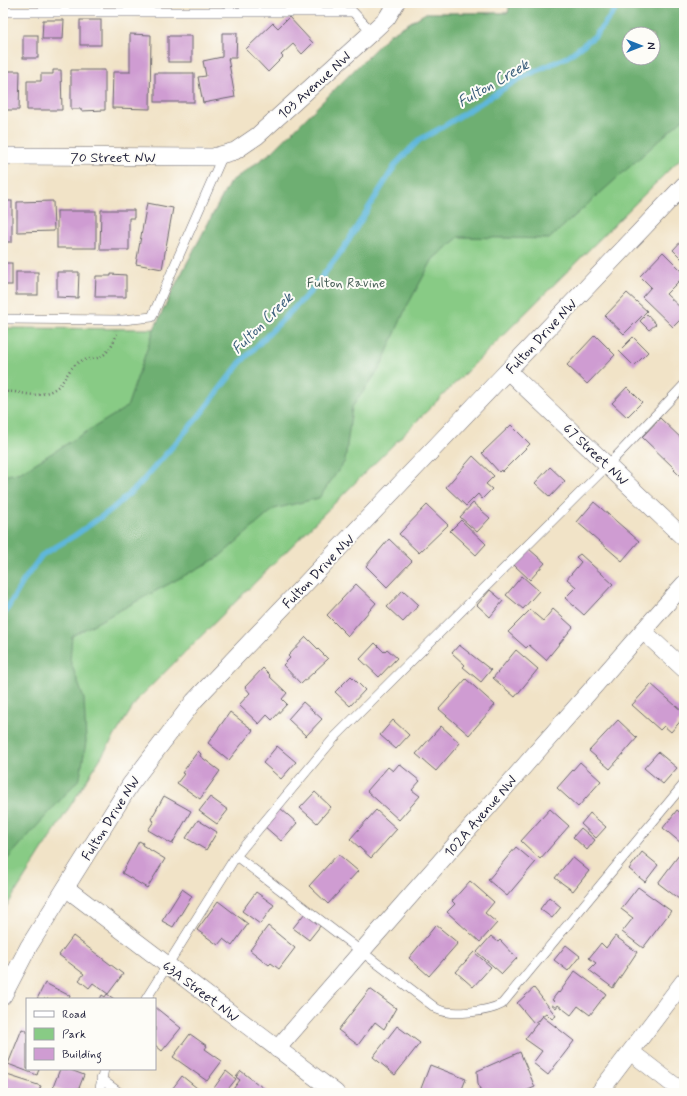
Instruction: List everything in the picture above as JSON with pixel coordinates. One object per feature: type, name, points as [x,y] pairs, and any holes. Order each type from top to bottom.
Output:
[{"type":"street","name":"103 Avenue NW","points":[[223,155],[235,151],[257,136],[387,18],[396,3]]},
{"type":"street","name":"70 Street NW","points":[[3,156],[213,157],[223,155]]},
{"type":"street","name":"Fulton Drive NW","points":[[3,996],[29,946],[130,785],[152,753],[194,701],[684,185]]},
{"type":"street","name":"67 Street NW","points":[[508,371],[684,538]]},
{"type":"street","name":"102A Avenue NW","points":[[277,1049],[684,584]]},
{"type":"street","points":[[643,631],[684,669]]},
{"type":"street","name":"63A Street NW","points":[[66,888],[336,1093]]},
{"type":"street","points":[[599,1093],[684,981]]},
{"type":"street","points":[[631,1052],[684,1093]]},
{"type":"lane","points":[[3,12],[353,12],[372,32]]},
{"type":"lane","points":[[3,319],[123,320],[152,318],[223,155]]},
{"type":"lane","points":[[147,998],[236,856],[336,737],[608,465],[684,385]]},
{"type":"lane","points":[[236,856],[437,1009],[444,1012],[490,1009],[502,1004],[684,784]]},
{"type":"lane","points":[[99,1093],[104,1070]]},
{"type":"lane","points":[[101,1079],[120,1093]]},
{"type":"path","points":[[3,392],[17,392],[33,395],[51,391],[63,383],[75,364],[85,359],[102,356],[114,341],[123,320]]},
{"type":"green space","name":"Fulton Ravine","points":[[510,3],[684,3],[684,155],[138,699],[3,912],[3,328],[154,329],[230,182],[272,152],[389,35],[426,13],[508,13]]},
{"type":"green space","name":"Fulton Ravine","points":[[510,3],[684,3],[684,118],[549,239],[459,237],[433,259],[406,308],[380,368],[352,407],[345,461],[319,498],[274,509],[219,557],[72,636],[70,660],[84,699],[86,742],[80,778],[3,864],[3,476],[21,472],[127,407],[154,329],[230,182],[272,152],[389,35],[426,13],[508,13]]},
{"type":"building","points":[[289,17],[313,43],[302,54],[293,44],[281,55],[283,57],[268,72],[246,49],[273,23],[278,28]]},
{"type":"building","points":[[43,20],[64,20],[63,39],[42,39]]},
{"type":"building","points":[[80,20],[101,20],[101,45],[80,45]]},
{"type":"building","points":[[222,33],[237,33],[236,58],[228,58],[235,97],[203,103],[198,77],[206,76],[203,61],[222,57]]},
{"type":"building","points":[[130,34],[151,35],[150,109],[112,108],[113,72],[130,72]]},
{"type":"building","points":[[23,35],[38,35],[38,58],[23,58]]},
{"type":"building","points":[[168,36],[192,36],[192,62],[168,62]]},
{"type":"building","points":[[53,70],[61,70],[62,110],[27,110],[27,81],[41,81],[41,74],[53,74]]},
{"type":"building","points":[[71,70],[105,70],[105,110],[81,111],[81,109],[71,109]]},
{"type":"building","points":[[3,71],[20,71],[19,110],[3,110]]},
{"type":"building","points":[[155,73],[194,73],[194,102],[155,102]]},
{"type":"building","points":[[3,201],[12,201],[12,242],[3,242]]},
{"type":"building","points":[[53,201],[54,231],[17,232],[17,202]]},
{"type":"building","points":[[147,203],[173,208],[162,269],[136,264]]},
{"type":"building","points":[[101,210],[134,210],[134,218],[129,218],[129,250],[100,250]]},
{"type":"building","points":[[57,211],[96,211],[96,248],[57,248]]},
{"type":"building","points":[[684,238],[684,261],[673,250]]},
{"type":"building","points":[[663,252],[684,273],[684,276],[666,294],[684,311],[684,316],[673,327],[642,297],[651,287],[640,276]]},
{"type":"building","points":[[3,263],[12,263],[12,285],[3,285]]},
{"type":"building","points":[[16,272],[38,272],[38,295],[16,295]]},
{"type":"building","points":[[57,272],[79,272],[78,298],[57,297]]},
{"type":"building","points":[[111,274],[126,275],[126,297],[95,297],[96,276],[111,276]]},
{"type":"building","points":[[627,293],[647,311],[624,334],[605,316]]},
{"type":"building","points":[[647,314],[656,324],[649,330],[640,321]]},
{"type":"building","points":[[595,335],[615,355],[587,384],[567,365]]},
{"type":"building","points":[[633,337],[648,352],[634,366],[619,351]]},
{"type":"building","points":[[627,387],[642,402],[627,417],[612,403]]},
{"type":"building","points":[[660,418],[684,441],[684,480],[674,470],[675,469],[642,437]]},
{"type":"building","points":[[511,425],[530,444],[502,472],[501,470],[499,472],[482,453]]},
{"type":"building","points":[[473,456],[494,476],[486,484],[492,489],[482,499],[478,494],[466,506],[446,487]]},
{"type":"building","points":[[550,467],[565,481],[550,497],[535,483]]},
{"type":"building","points":[[594,502],[639,541],[622,561],[577,522]]},
{"type":"building","points":[[473,503],[490,518],[477,532],[460,517]]},
{"type":"building","points":[[427,505],[448,525],[419,553],[399,534]]},
{"type":"building","points":[[461,520],[486,544],[476,555],[450,531]]},
{"type":"building","points":[[389,539],[412,561],[387,587],[366,566]]},
{"type":"building","points":[[529,549],[545,563],[530,580],[514,565]]},
{"type":"building","points":[[580,554],[613,584],[584,615],[565,598],[576,587],[567,579],[581,562],[576,557]]},
{"type":"building","points":[[522,576],[539,591],[523,609],[506,595]]},
{"type":"building","points":[[356,584],[376,603],[348,636],[327,615]]},
{"type":"building","points":[[403,590],[419,605],[403,622],[387,607]]},
{"type":"building","points":[[490,590],[503,601],[490,617],[477,605]]},
{"type":"building","points":[[553,609],[573,627],[546,660],[529,645],[526,648],[508,632],[530,610],[543,621]]},
{"type":"building","points":[[306,637],[328,659],[301,684],[283,665],[290,658],[288,656]]},
{"type":"building","points":[[375,643],[384,652],[387,649],[397,658],[379,677],[360,659]]},
{"type":"building","points":[[459,645],[491,670],[481,682],[463,667],[465,665],[452,653]]},
{"type":"building","points":[[516,650],[538,669],[515,697],[493,678]]},
{"type":"building","points":[[263,668],[270,675],[269,676],[287,693],[282,699],[287,704],[272,720],[267,715],[259,724],[239,705],[250,693],[245,687]]},
{"type":"building","points":[[351,676],[365,690],[350,706],[335,692]]},
{"type":"building","points":[[466,679],[495,705],[469,735],[439,709]]},
{"type":"building","points":[[651,684],[684,713],[684,717],[671,732],[664,726],[660,730],[632,705]]},
{"type":"building","points":[[303,702],[322,719],[306,736],[288,719]]},
{"type":"building","points":[[230,712],[253,730],[229,760],[208,743]]},
{"type":"building","points":[[393,720],[409,735],[396,749],[380,735]]},
{"type":"building","points":[[618,720],[637,738],[610,769],[589,751]]},
{"type":"building","points":[[441,726],[460,743],[436,771],[416,754]]},
{"type":"building","points":[[277,746],[296,762],[281,779],[263,763]]},
{"type":"building","points":[[198,751],[201,754],[200,756],[220,771],[200,799],[177,783],[184,774],[182,773]]},
{"type":"building","points":[[658,752],[677,768],[663,784],[644,768]]},
{"type":"building","points":[[580,762],[601,781],[578,807],[557,788]]},
{"type":"building","points":[[399,764],[420,781],[412,790],[420,796],[399,820],[367,791],[388,767],[393,771]]},
{"type":"building","points":[[315,792],[331,807],[317,823],[300,808]]},
{"type":"building","points":[[164,796],[191,811],[172,844],[148,830],[154,821],[151,819]]},
{"type":"building","points":[[210,797],[228,810],[217,824],[199,811]]},
{"type":"building","points":[[280,808],[297,823],[281,841],[264,826]]},
{"type":"building","points":[[550,809],[569,826],[540,859],[521,841]]},
{"type":"building","points":[[376,810],[397,829],[371,858],[350,839]]},
{"type":"building","points":[[677,810],[684,816],[684,839],[681,843],[663,828]]},
{"type":"building","points":[[590,813],[606,827],[596,838],[581,824]]},
{"type":"building","points":[[198,820],[217,832],[206,850],[186,838]]},
{"type":"building","points":[[581,828],[595,840],[587,850],[573,837]]},
{"type":"building","points":[[139,841],[143,843],[142,845],[165,859],[147,888],[122,873]]},
{"type":"building","points":[[516,847],[535,863],[507,896],[488,880]]},
{"type":"building","points":[[682,851],[684,852],[684,892],[679,899],[658,883]]},
{"type":"building","points":[[642,852],[658,865],[645,882],[629,869]]},
{"type":"building","points":[[338,854],[358,871],[328,904],[309,886]]},
{"type":"building","points":[[572,857],[589,871],[573,891],[555,878]]},
{"type":"building","points":[[470,881],[494,902],[485,913],[497,923],[480,942],[447,912],[455,904],[452,901]]},
{"type":"building","points":[[638,887],[671,911],[643,948],[622,932],[633,918],[621,909]]},
{"type":"building","points":[[182,889],[192,896],[173,927],[162,921]]},
{"type":"building","points":[[256,892],[274,905],[260,924],[242,911]]},
{"type":"building","points":[[549,897],[561,907],[552,918],[540,909]]},
{"type":"building","points":[[218,901],[248,924],[232,946],[223,939],[218,945],[197,930]]},
{"type":"building","points":[[305,913],[321,925],[309,940],[293,928]]},
{"type":"building","points":[[436,925],[458,943],[429,976],[409,958]]},
{"type":"building","points":[[268,926],[295,948],[279,969],[271,963],[269,965],[250,950]]},
{"type":"building","points":[[73,936],[123,974],[108,994],[93,983],[89,988],[79,980],[84,974],[59,955]]},
{"type":"building","points":[[491,936],[498,942],[500,940],[517,958],[502,974],[477,952]]},
{"type":"building","points":[[615,936],[637,952],[613,988],[589,970],[596,963],[589,958],[601,943],[606,948]]},
{"type":"building","points":[[566,945],[580,956],[568,971],[554,960]]},
{"type":"building","points":[[474,952],[491,967],[473,987],[456,972]]},
{"type":"building","points":[[575,971],[606,994],[590,1015],[578,1006],[571,1015],[558,1005],[556,1008],[551,1004],[554,1001],[552,1000]]},
{"type":"building","points":[[45,983],[70,996],[69,998],[38,998]]},
{"type":"building","points":[[534,988],[556,1016],[552,1019],[546,1013],[542,1016],[574,1041],[548,1075],[533,1063],[542,1051],[525,1039],[542,1017],[534,1023],[517,1003]]},
{"type":"building","points":[[370,989],[396,1008],[384,1029],[375,1022],[358,1045],[338,1030]]},
{"type":"building","points":[[107,994],[113,998],[100,998],[102,995],[105,997]]},
{"type":"building","points":[[156,1008],[181,1028],[162,1051],[156,1046]]},
{"type":"building","points":[[397,1026],[420,1043],[395,1075],[373,1057]]},
{"type":"building","points":[[22,1029],[26,1031],[26,1070],[39,1070],[37,1075],[8,1064]]},
{"type":"building","points":[[190,1034],[207,1046],[205,1049],[222,1061],[207,1081],[173,1057]]},
{"type":"building","points":[[520,1052],[535,1087],[521,1093],[481,1093],[478,1084],[477,1071]]},
{"type":"building","points":[[430,1065],[466,1079],[462,1089],[472,1093],[424,1093],[420,1091]]},
{"type":"building","points":[[60,1070],[71,1070],[84,1075],[77,1093],[70,1093],[53,1087]]},
{"type":"building","points":[[226,1071],[236,1079],[225,1093],[221,1093],[214,1088]]},
{"type":"building","points":[[241,1071],[267,1091],[266,1093],[230,1093],[240,1080],[236,1077]]},
{"type":"building","points":[[4,1074],[41,1086],[38,1093],[3,1093]]},
{"type":"building","points":[[182,1076],[202,1092],[169,1093]]},
{"type":"waterway","name":"Fulton Creek","points":[[3,616],[24,580],[42,555],[74,536],[111,510],[139,485],[199,416],[240,363],[311,291],[343,249],[396,164],[419,140],[441,128],[519,79],[567,57],[595,36],[621,3]]}]
